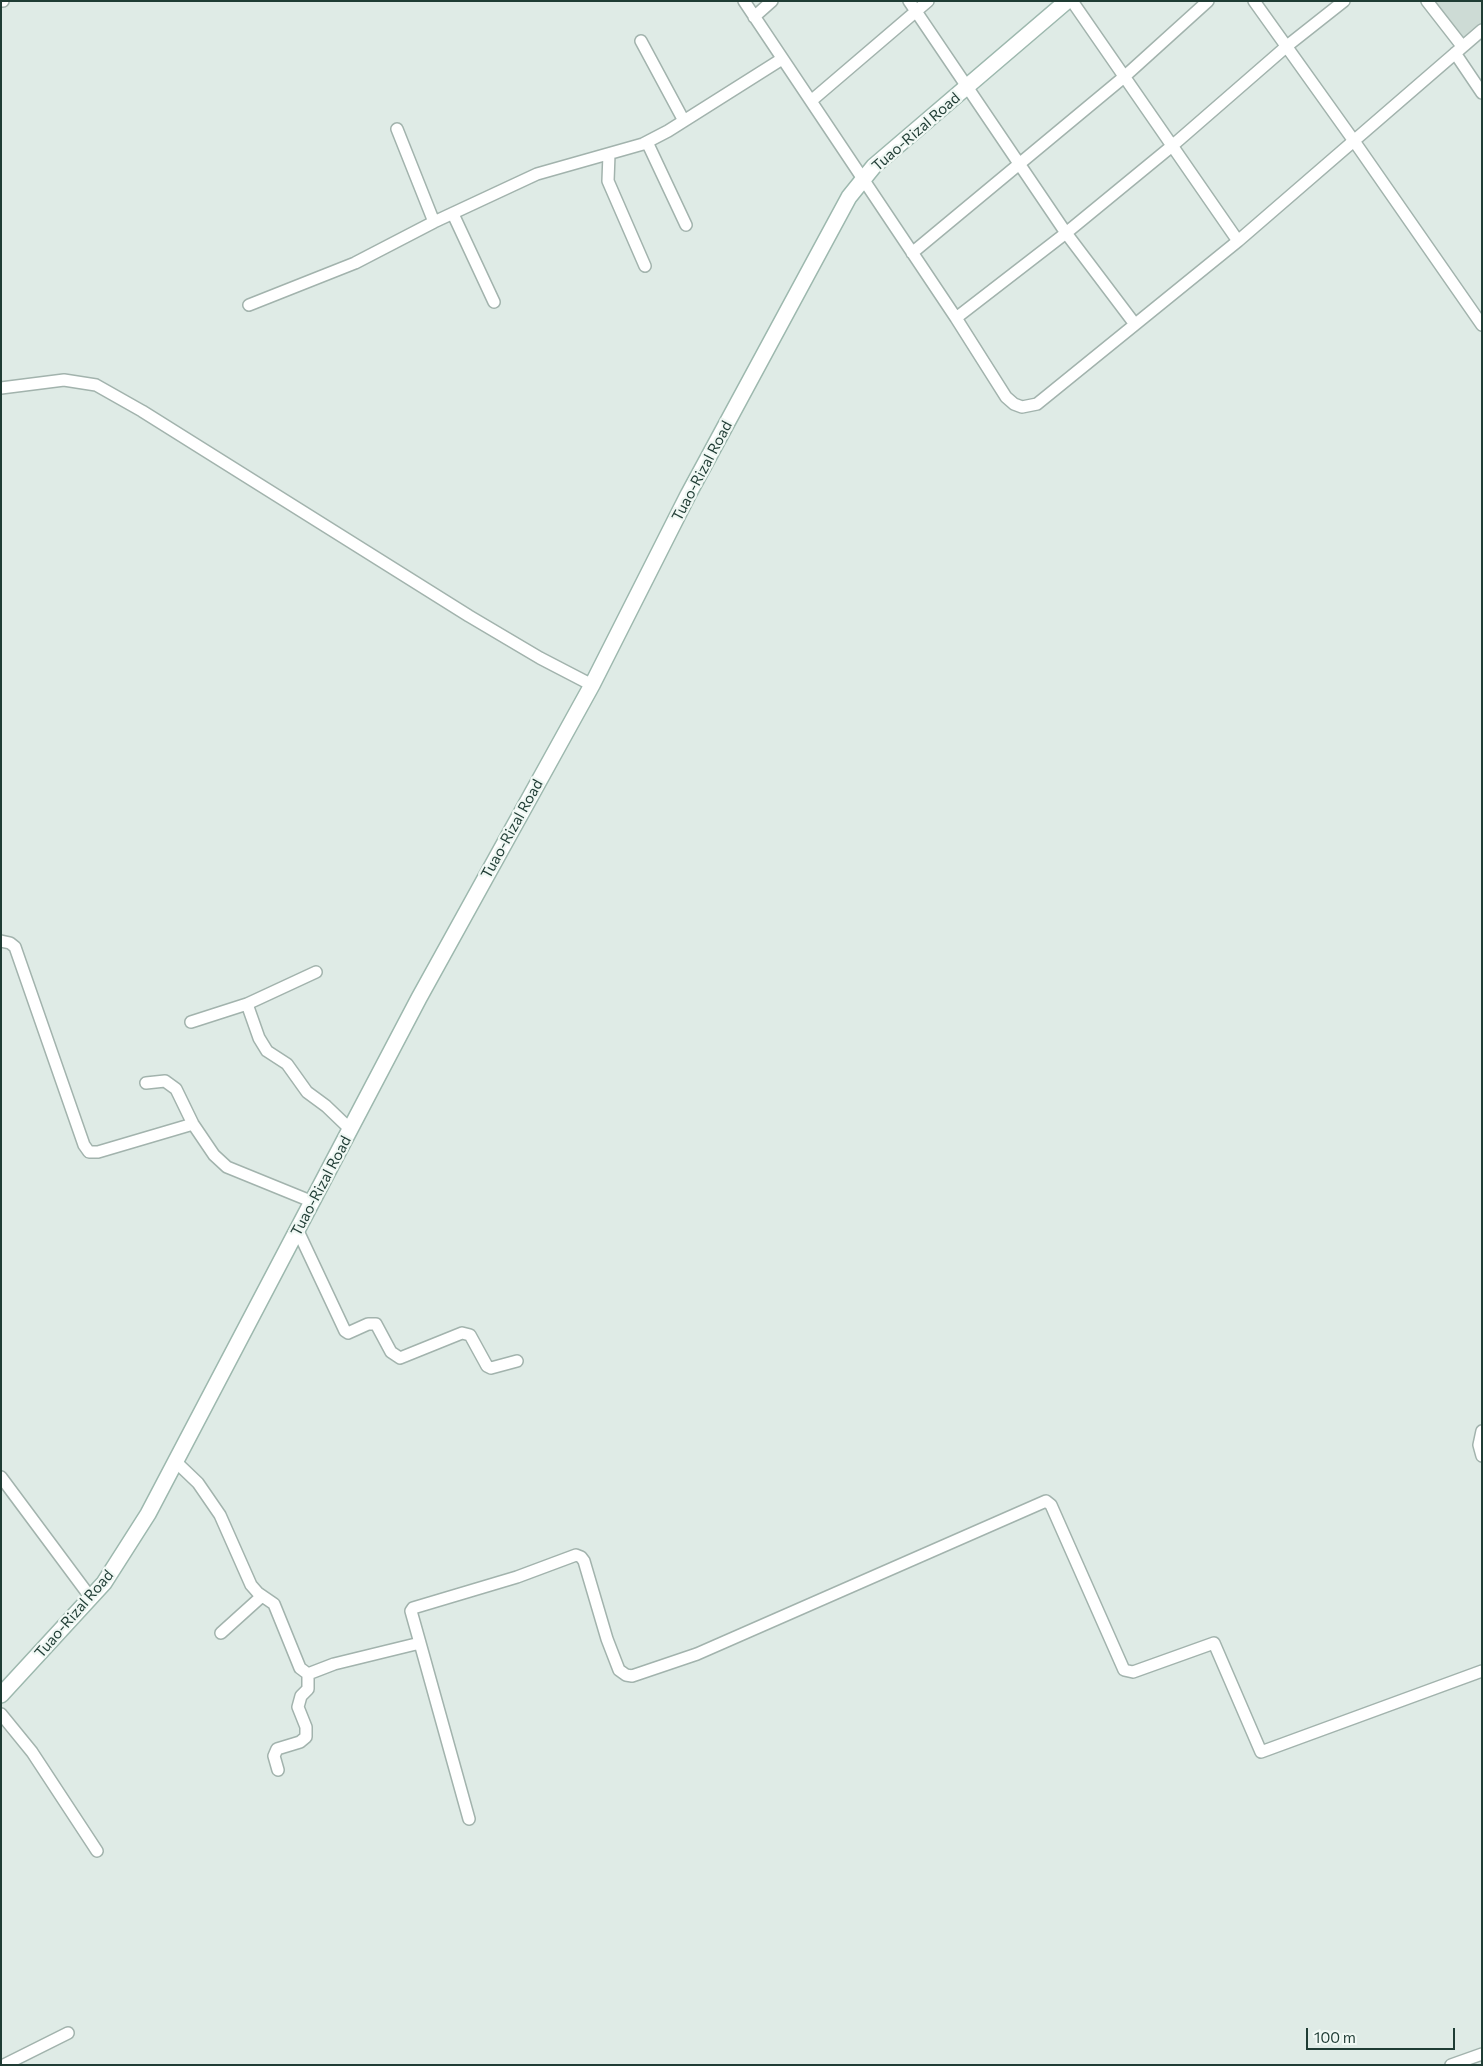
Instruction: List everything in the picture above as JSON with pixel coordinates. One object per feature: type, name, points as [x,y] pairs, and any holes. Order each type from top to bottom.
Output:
[{"type":"main road","name":"Tuao-Rizal Road","points":[[1,1696],[90,1598],[123,1555],[298,1231],[424,989],[592,685],[688,495],[849,197],[862,180],[888,154],[1067,1]]},
{"type":"street","points":[[744,1],[956,318],[1006,397],[1014,404],[1022,407],[1037,404],[1134,323],[1238,241],[1482,30]]},
{"type":"street","points":[[754,18],[772,1]]},
{"type":"street","points":[[909,1],[1066,233],[1134,323]]},
{"type":"street","points":[[811,101],[928,1]]},
{"type":"street","points":[[1072,1],[1238,241]]},
{"type":"street","points":[[912,253],[1124,77],[1208,1]]},
{"type":"street","points":[[1254,1],[1354,140],[1482,325]]},
{"type":"street","points":[[956,318],[1066,233],[1172,146],[1287,46],[1344,1]]},
{"type":"street","points":[[1427,1],[1482,92]]},
{"type":"street","points":[[641,41],[684,121]]},
{"type":"street","points":[[249,304],[355,263],[434,222],[537,174],[647,142],[782,59]]},
{"type":"street","points":[[397,129],[434,222]]},
{"type":"street","points":[[647,142],[686,225]]},
{"type":"street","points":[[609,154],[608,181],[645,266]]},
{"type":"street","points":[[453,214],[494,302]]},
{"type":"street","points":[[1,388],[64,380],[96,385],[142,411],[469,616],[540,658],[592,685]]},
{"type":"street","points":[[1,941],[10,943],[15,947],[84,1145],[89,1152],[98,1152],[193,1124]]},
{"type":"street","points":[[191,1022],[247,1004],[316,972]]},
{"type":"street","points":[[247,1004],[259,1038],[266,1051],[287,1064],[307,1092],[326,1106],[351,1130]]},
{"type":"street","points":[[146,1083],[158,1081],[172,1084],[181,1096],[193,1124],[214,1155],[227,1167],[313,1202]]},
{"type":"street","points":[[298,1231],[344,1331],[348,1333],[368,1324],[376,1324],[391,1352],[400,1358],[462,1333],[470,1335],[480,1357],[491,1368],[517,1361]]},
{"type":"street","points":[[1482,1431],[1479,1445],[1482,1456]]},
{"type":"street","points":[[175,1461],[198,1483],[220,1515],[250,1585],[274,1604],[300,1668],[308,1674]]},
{"type":"street","points":[[1,1477],[90,1598]]},
{"type":"street","points":[[469,1819],[411,1611],[413,1608],[517,1577],[579,1555],[584,1561],[619,1670],[626,1675],[632,1676],[697,1654],[1046,1501],[1051,1505],[1124,1670],[1134,1672],[1214,1643],[1260,1752],[1482,1672]]},
{"type":"street","points":[[221,1633],[262,1596]]},
{"type":"street","points":[[308,1674],[334,1664],[420,1643]]},
{"type":"street","points":[[278,1770],[274,1756],[277,1750],[300,1742],[306,1737],[306,1727],[298,1707],[302,1696],[308,1689],[308,1674]]},
{"type":"street","points":[[1,1714],[32,1752],[97,1851]]},
{"type":"street","points":[[4,2065],[68,2033]]},
{"type":"street","points":[[1451,2065],[1482,2054]]},
{"type":"shaded area","points":[[1431,1],[1482,1],[1482,24],[1461,42]]}]
